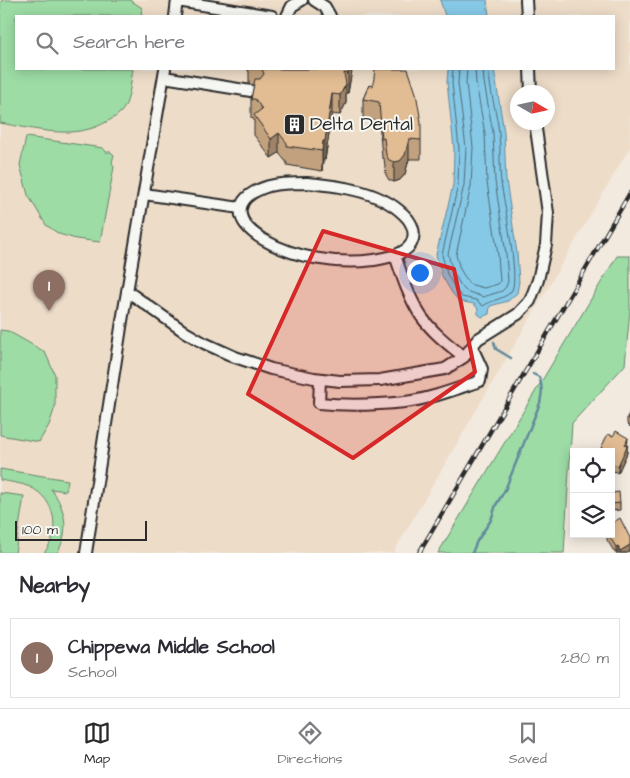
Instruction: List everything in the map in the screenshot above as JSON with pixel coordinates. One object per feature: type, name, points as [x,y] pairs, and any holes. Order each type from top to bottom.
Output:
[{"type":"lane","points":[[175,15],[177,0],[266,15]]},
{"type":"lane","points":[[288,15],[292,6],[302,0]]},
{"type":"lane","points":[[314,0],[326,7],[330,15]]},
{"type":"lane","points":[[526,0],[527,15]]},
{"type":"lane","points":[[530,70],[531,85]]},
{"type":"lane","points":[[86,553],[127,291],[164,73],[257,92]]},
{"type":"lane","points":[[127,291],[185,332],[235,357],[271,370],[340,382],[380,380],[446,369],[464,357],[478,339],[518,314],[530,301],[538,280],[546,245],[548,213],[536,130]]},
{"type":"lane","points":[[288,184],[327,185],[371,195],[402,213],[411,224],[413,229],[412,241],[406,249],[395,255],[366,261],[344,261],[318,259],[287,250],[263,240],[248,228],[241,217],[240,208],[242,203],[251,194],[268,187],[288,184]]},
{"type":"lane","points":[[144,194],[240,208]]},
{"type":"lane","points":[[395,255],[411,300],[422,318],[464,357]]},
{"type":"lane","points":[[320,379],[319,403],[346,406],[406,402],[437,395],[480,381],[482,370],[472,347]]},
{"type":"highlighted area","points":[[323,231],[454,269],[475,372],[353,458],[248,394]]},
{"type":"shaded area","points":[[0,0],[630,0],[630,147],[393,553],[0,553]]},
{"type":"green space","points":[[2,0],[130,0],[142,8],[141,15],[15,15],[15,70],[133,70],[128,98],[122,111],[95,127],[82,131],[55,132],[0,123],[0,4]]},
{"type":"green space","points":[[26,137],[103,148],[106,152],[111,152],[114,155],[112,162],[114,167],[100,242],[76,239],[59,234],[46,225],[28,195],[20,165]]},
{"type":"green space","points":[[617,256],[630,256],[630,310],[625,365],[572,423],[564,553],[438,553]]},
{"type":"green space","points":[[0,330],[8,331],[45,352],[55,375],[55,407],[49,425],[39,442],[0,435]]},
{"type":"green space","points":[[0,469],[68,480],[66,491],[51,489],[63,512],[65,529],[64,537],[57,553],[44,553],[53,536],[54,526],[53,517],[46,499],[30,487],[0,480]]},
{"type":"green space","points":[[0,493],[24,496],[15,553],[0,553]]},
{"type":"water","points":[[440,0],[487,0],[489,15],[445,15]]},
{"type":"water","points":[[448,70],[494,70],[504,132],[506,180],[517,253],[519,282],[517,293],[508,301],[490,306],[489,314],[482,317],[478,314],[478,309],[474,304],[459,301],[452,293],[442,276],[436,255],[453,185],[454,149],[447,82]]},
{"type":"building","points":[[262,70],[349,70],[348,74],[344,73],[346,84],[340,95],[332,94],[322,151],[287,146],[287,143],[279,133],[271,139],[254,115],[262,109],[255,99],[251,99],[255,79],[260,79],[264,74]]},
{"type":"building","points":[[375,70],[408,70],[416,93],[421,122],[421,140],[409,139],[405,155],[400,161],[394,162],[389,160],[386,155],[384,138],[382,139],[379,102],[363,99],[369,85],[373,86]]},
{"type":"building","points":[[616,431],[628,438],[625,445],[627,446],[618,466],[615,465],[615,448],[601,448],[608,434],[613,436]]},
{"type":"building","points":[[619,492],[620,503],[615,504],[615,493]]},
{"type":"building","points":[[620,518],[630,538],[630,545],[620,551],[610,538],[615,538],[615,521]]},
{"type":"waterway","points":[[494,342],[496,349],[511,358]]},
{"type":"waterway","points":[[472,553],[477,541],[491,520],[496,505],[505,490],[540,403],[541,384],[539,377],[533,374]]},
{"type":"railway","points":[[419,553],[630,193]]},
{"type":"place","name":"Delta Dental","points":[[294,124]]},
{"type":"place","name":"Chippewa Middle School","points":[[49,311]]}]
